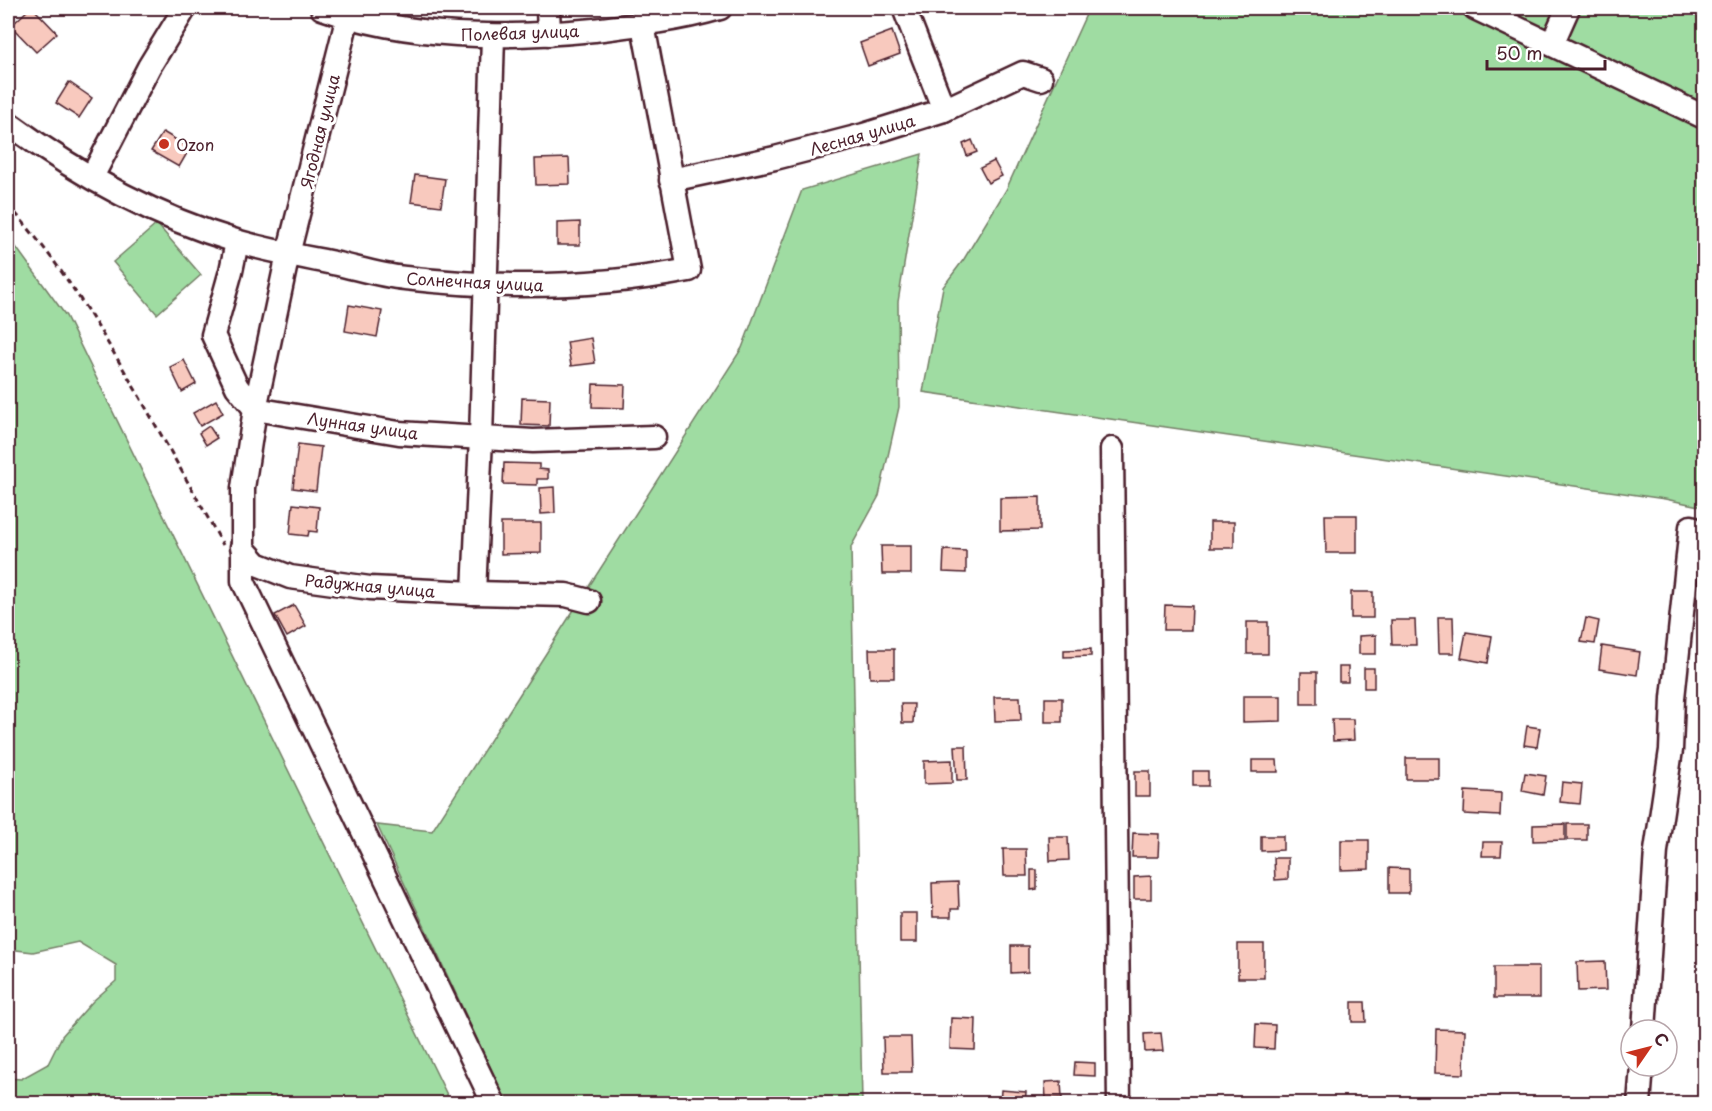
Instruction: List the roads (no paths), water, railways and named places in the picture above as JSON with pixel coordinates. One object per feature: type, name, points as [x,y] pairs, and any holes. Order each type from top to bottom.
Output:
[{"type":"street","points":[[92,177],[149,67],[185,8]]},
{"type":"street","name":"Полевая улица","points":[[322,8],[349,12],[433,33],[493,36],[549,34],[643,25],[720,8]]},
{"type":"street","points":[[548,8],[549,34]]},
{"type":"street","points":[[904,8],[944,110]]},
{"type":"street","points":[[1475,8],[1704,117]]},
{"type":"street","points":[[1552,44],[1568,8]]},
{"type":"street","name":"Ягодная улица","points":[[288,254],[349,12]]},
{"type":"street","name":"Солнечная улица","points":[[8,123],[31,140],[92,177],[147,207],[237,242],[402,278],[485,285],[577,285],[646,278],[689,270],[643,25]]},
{"type":"street","points":[[474,593],[493,36]]},
{"type":"street","name":"Лесная улица","points":[[671,180],[775,158],[864,135],[944,110],[1023,73],[1041,79]]},
{"type":"street","points":[[237,242],[213,335],[237,387],[255,409]]},
{"type":"street","points":[[288,254],[255,409],[234,548],[243,581],[494,1104]]},
{"type":"street","name":"Лунная улица","points":[[255,409],[399,433],[533,441],[654,437]]},
{"type":"street","points":[[1112,449],[1119,1104]]},
{"type":"street","points":[[1645,1018],[1656,851],[1671,750],[1673,698],[1691,527]]},
{"type":"street","name":"Радужная улица","points":[[234,548],[257,564],[290,577],[370,588],[566,595],[589,601]]},
{"type":"street","points":[[1639,1104],[1640,1078]]},
{"type":"place","name":"Ozon","points":[[164,144]]}]
